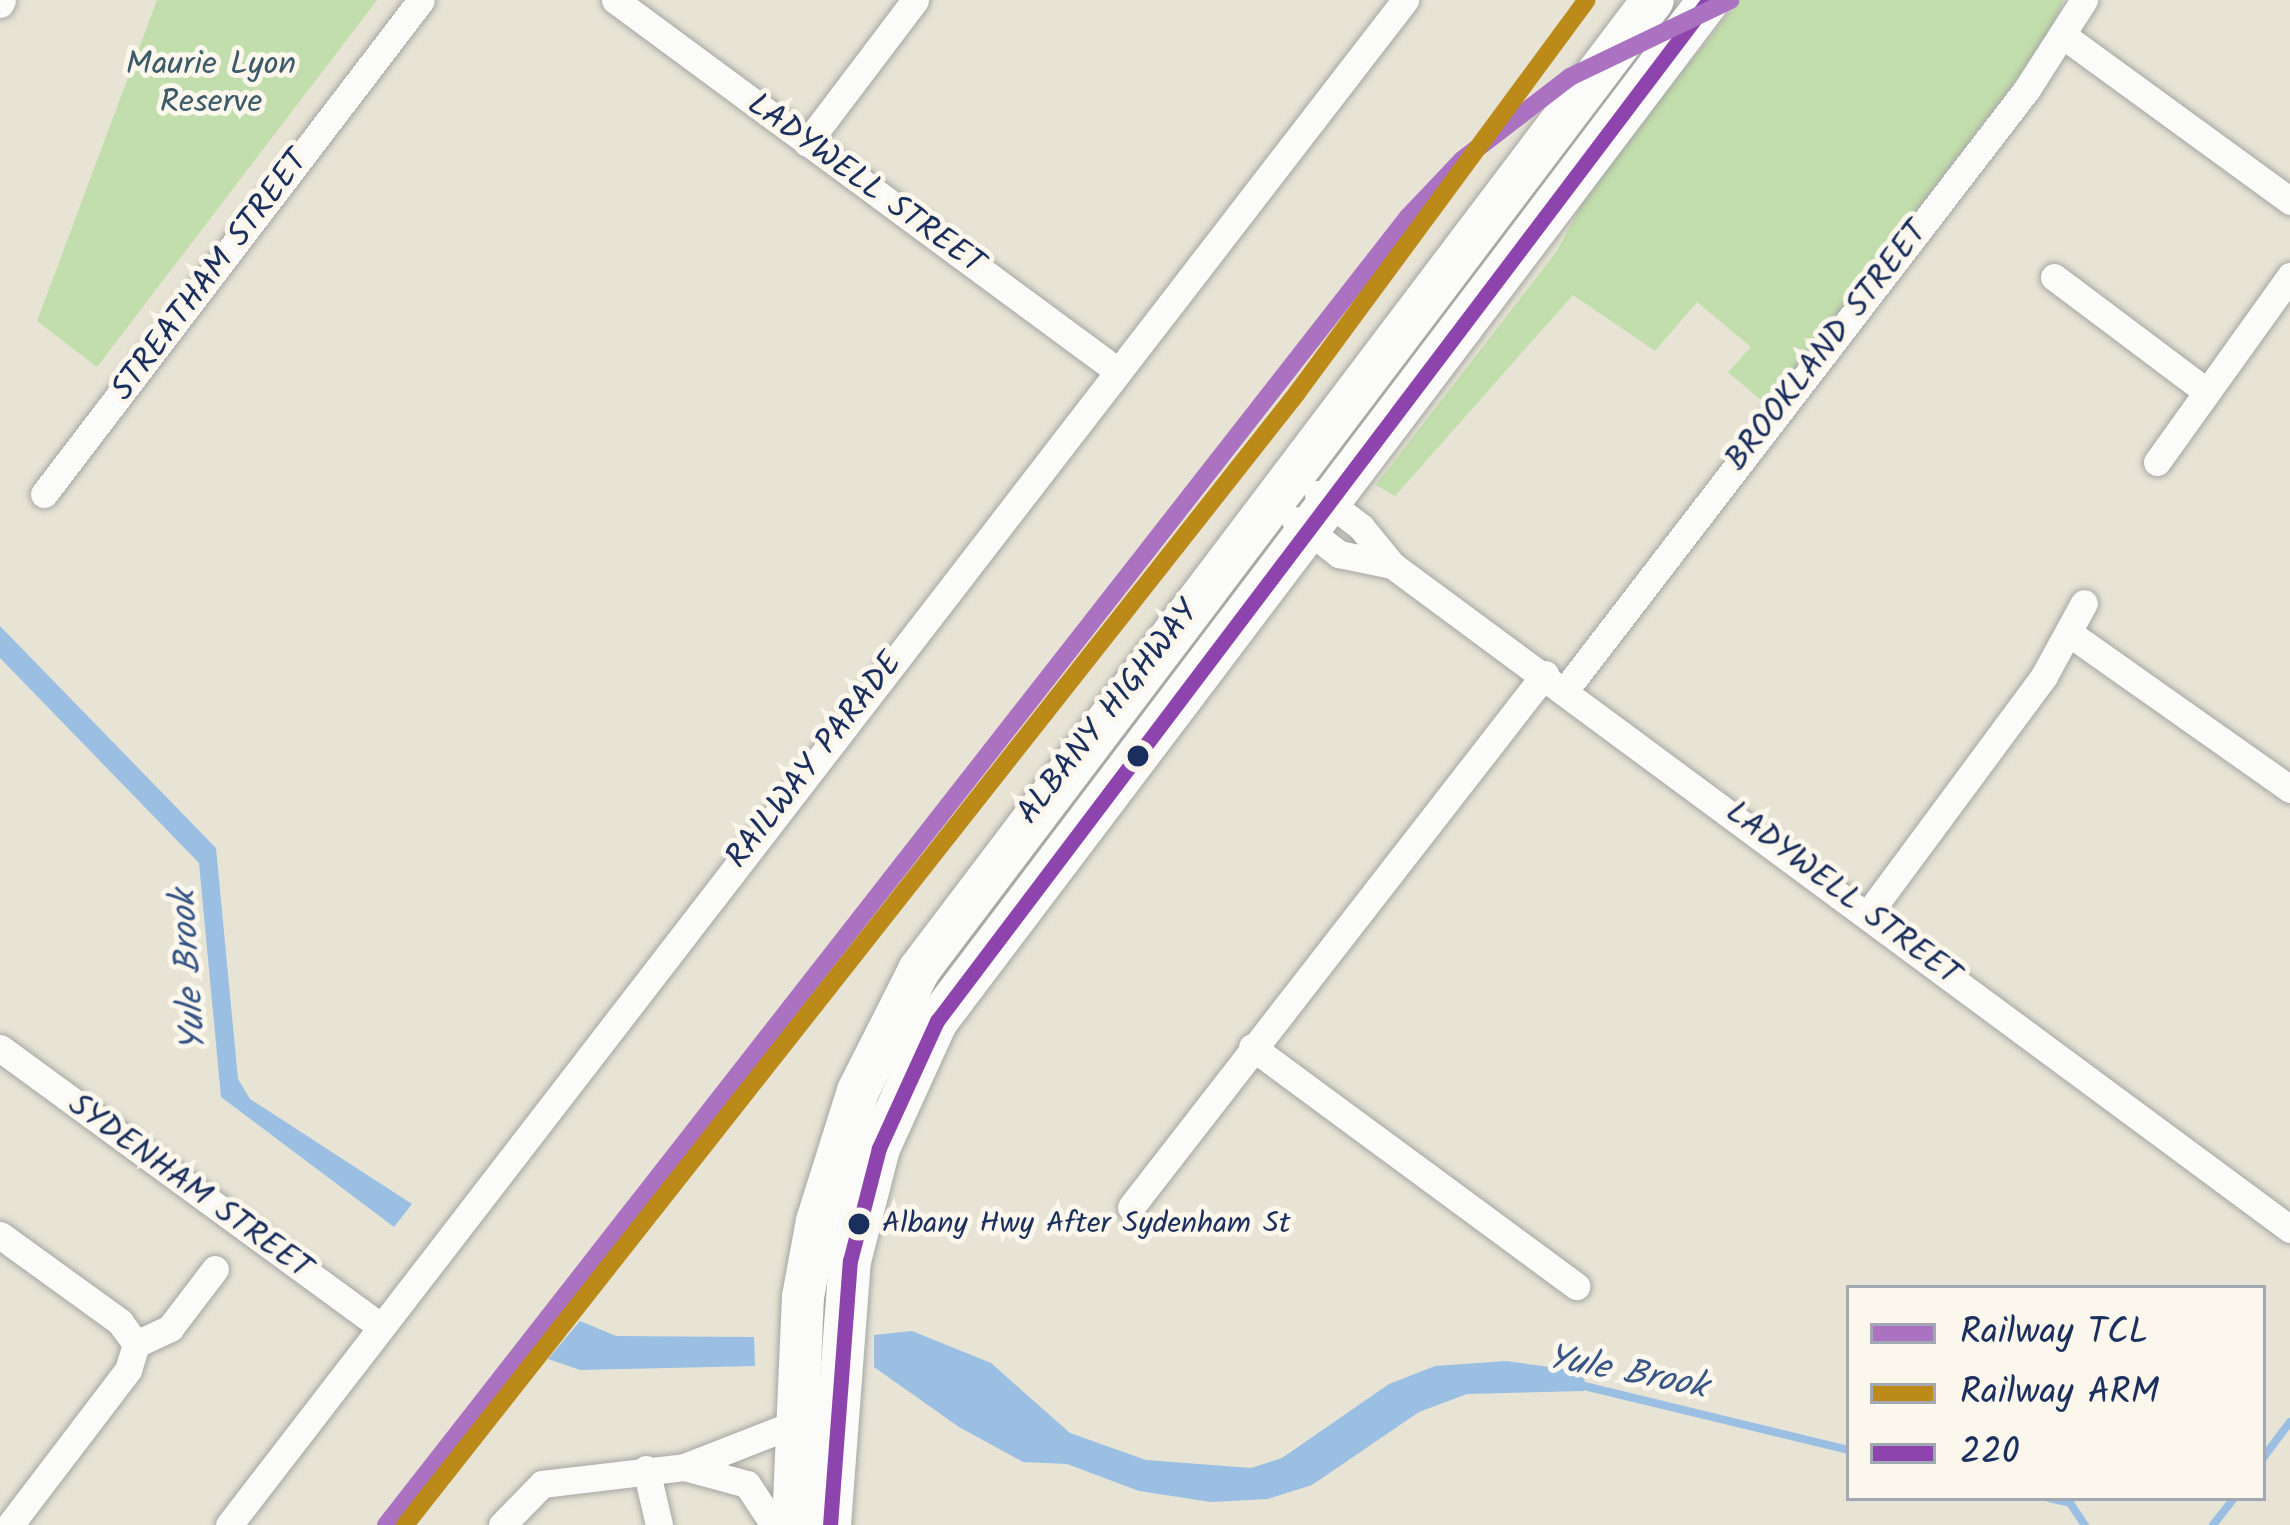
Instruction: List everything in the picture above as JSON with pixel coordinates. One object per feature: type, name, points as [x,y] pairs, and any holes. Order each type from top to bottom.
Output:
[{"type":"highway","name":"ALBANY HIGHWAY","points":[[830,1525],[803,1297],[838,1141],[879,1046],[967,899],[1653,0]]},
{"type":"highway","name":"ALBANY HIGHWAY","points":[[793,1525],[879,1148],[937,1022],[1708,0]]},
{"type":"highway","points":[[815,1426],[846,1472],[844,1525]]},
{"type":"street","name":"STREATHAM STREET","points":[[44,494],[421,0]]},
{"type":"street","name":"LADYWELL STREET","points":[[615,0],[1115,369]]},
{"type":"street","points":[[807,143],[915,0]]},
{"type":"street","name":"RAILWAY PARADE","points":[[229,1525],[1115,369],[1405,0]]},
{"type":"street","name":"BROOKLAND STREET","points":[[1131,1208],[1252,1047],[1555,681],[2064,37],[2084,0]]},
{"type":"street","points":[[2064,37],[2290,201]]},
{"type":"street","points":[[2157,462],[2290,276]]},
{"type":"street","points":[[2054,277],[2206,392]]},
{"type":"street","name":"LADYWELL STREET","points":[[1282,489],[1555,681],[2290,1229]]},
{"type":"street","points":[[1868,914],[2069,633],[2084,603]]},
{"type":"street","points":[[2069,633],[2290,789]]},
{"type":"street","points":[[1252,1047],[1576,1286]]},
{"type":"street","name":"SYDENHAM STREET","points":[[0,1048],[380,1326]]},
{"type":"street","points":[[0,1234],[120,1322],[136,1344]]},
{"type":"street","points":[[10,1525],[128,1370],[136,1344],[170,1328],[215,1269]]},
{"type":"street","points":[[502,1525],[542,1484],[684,1467],[815,1426]]},
{"type":"street","points":[[684,1467],[747,1484],[774,1525]]},
{"type":"street","points":[[646,1469],[658,1525]]},
{"type":"green space","name":"Maurie Lyon Reserve","points":[[157,0],[377,0],[97,367],[37,321]]},
{"type":"green space","points":[[1740,0],[2063,0],[2049,37],[1768,406],[1728,372],[1751,347],[1697,302],[1655,351],[1573,295],[1395,496],[1376,485],[1557,251],[1592,184]]},
{"type":"water","points":[[0,626],[216,848],[238,1079],[250,1099],[412,1204],[394,1227],[221,1097],[199,863],[0,658]]},
{"type":"water","points":[[580,1321],[616,1336],[754,1337],[755,1366],[580,1370],[548,1359]]},
{"type":"water","name":"Yule Brook","points":[[912,1331],[991,1363],[1070,1433],[1146,1460],[1251,1468],[1282,1458],[1389,1384],[1435,1366],[1506,1361],[1585,1372],[1584,1391],[1467,1394],[1419,1412],[1312,1485],[1268,1499],[1211,1502],[1139,1491],[1067,1464],[1023,1462],[959,1427],[874,1367],[874,1335]]},
{"type":"waterway","name":"Yule Brook","points":[[1576,1384],[1846,1449]]},
{"type":"waterway","points":[[2266,1454],[2290,1422]]},
{"type":"waterway","name":"Yule Brook","points":[[2062,1501],[2070,1503],[2085,1525]]},
{"type":"waterway","points":[[2213,1525],[2232,1501]]},
{"type":"rail line","name":"ARM","points":[[405,1525],[1297,393],[1587,0]]},
{"type":"rail line","name":"TCL","points":[[386,1525],[1407,218],[1462,160],[1570,77],[1731,0]]},
{"type":"transit line","name":"220","points":[[830,1525],[850,1261],[879,1148],[937,1021],[1709,0]]},
{"type":"place","name":"Albany Hwy After Sydenham St","points":[[859,1224]]}]
